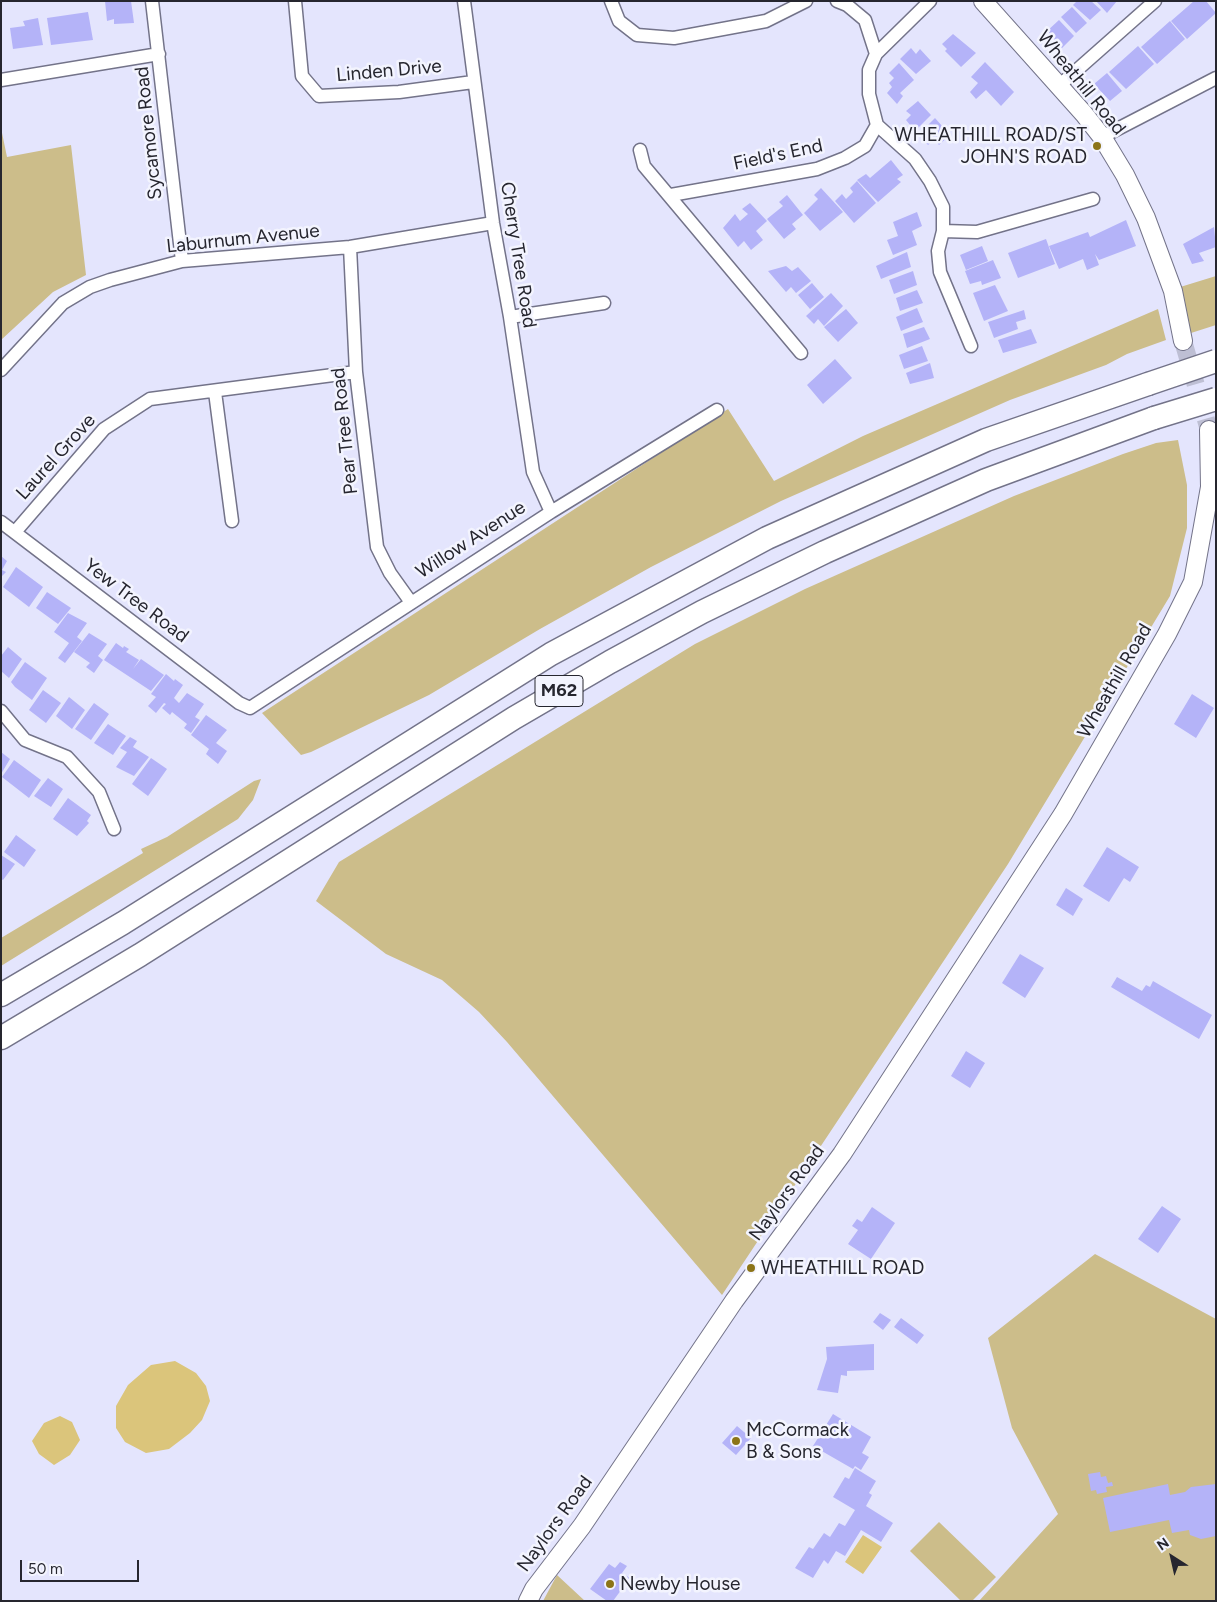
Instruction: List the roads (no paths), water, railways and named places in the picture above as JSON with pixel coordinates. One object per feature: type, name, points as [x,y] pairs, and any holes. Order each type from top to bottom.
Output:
[{"type":"highway","name":"M62","points":[[1,995],[123,923],[551,654],[767,538],[986,440],[1216,361]]},
{"type":"highway","name":"M62","points":[[1,1038],[140,955],[514,718],[694,616],[825,552],[986,480],[1154,418],[1216,399]]},
{"type":"street","name":"Sycamore Road","points":[[152,1],[182,261]]},
{"type":"street","name":"Linden Drive","points":[[295,1],[302,76],[319,96],[399,92],[473,82]]},
{"type":"street","name":"Cherry Tree Road","points":[[464,1],[473,82],[493,223],[510,317],[533,472],[551,512]]},
{"type":"street","points":[[611,1],[619,21],[637,35],[674,38],[766,21],[806,1]]},
{"type":"street","points":[[837,1],[847,5],[865,20],[876,54]]},
{"type":"street","points":[[930,1],[876,54],[869,70],[869,94],[877,125],[915,159],[930,180],[943,207],[943,231],[938,251],[940,272],[971,346]]},
{"type":"street","name":"Wheathill Road","points":[[983,1],[1060,84],[1102,136],[1125,175],[1146,218],[1173,291],[1183,341]]},
{"type":"street","points":[[1060,84],[1155,1]]},
{"type":"street","points":[[1,80],[159,54]]},
{"type":"street","points":[[1102,136],[1216,78]]},
{"type":"street","name":"Field's End","points":[[672,195],[817,169],[845,158],[865,146],[877,125]]},
{"type":"street","points":[[640,150],[644,166],[672,195],[801,353]]},
{"type":"street","points":[[943,231],[977,232],[1093,199]]},
{"type":"street","name":"Laburnum Avenue","points":[[1,370],[63,303],[96,285],[182,261],[350,247],[493,223]]},
{"type":"street","name":"Pear Tree Road","points":[[350,247],[356,372],[377,547],[390,573],[410,601]]},
{"type":"street","points":[[510,317],[604,303]]},
{"type":"street","name":"Laurel Grove","points":[[15,532],[104,429],[150,399],[215,392],[356,372]]},
{"type":"street","points":[[215,392],[232,520]]},
{"type":"street","name":"Willow Avenue","points":[[250,708],[410,601],[717,410]]},
{"type":"street","name":"Wheathill Road","points":[[987,928],[1063,814],[1167,634],[1193,582],[1210,487],[1209,430]]},
{"type":"street","name":"Yew Tree Road","points":[[1,522],[239,703],[250,708]]},
{"type":"street","points":[[1,711],[25,740],[67,758],[99,792],[114,829]]},
{"type":"street","name":"Naylors Road","points":[[528,1601],[534,1588],[582,1526],[734,1301],[842,1154],[987,928]]},
{"type":"tunnel","points":[[1183,341],[1209,430]]},
{"type":"place","name":"WHEATHILL ROAD/ST JOHN'S ROAD","points":[[1097,146]]},
{"type":"place","name":"WHEATHILL ROAD","points":[[751,1268]]},
{"type":"place","name":"McCormack B & Sons","points":[[736,1441]]},
{"type":"place","name":"Newby House","points":[[610,1584]]}]
